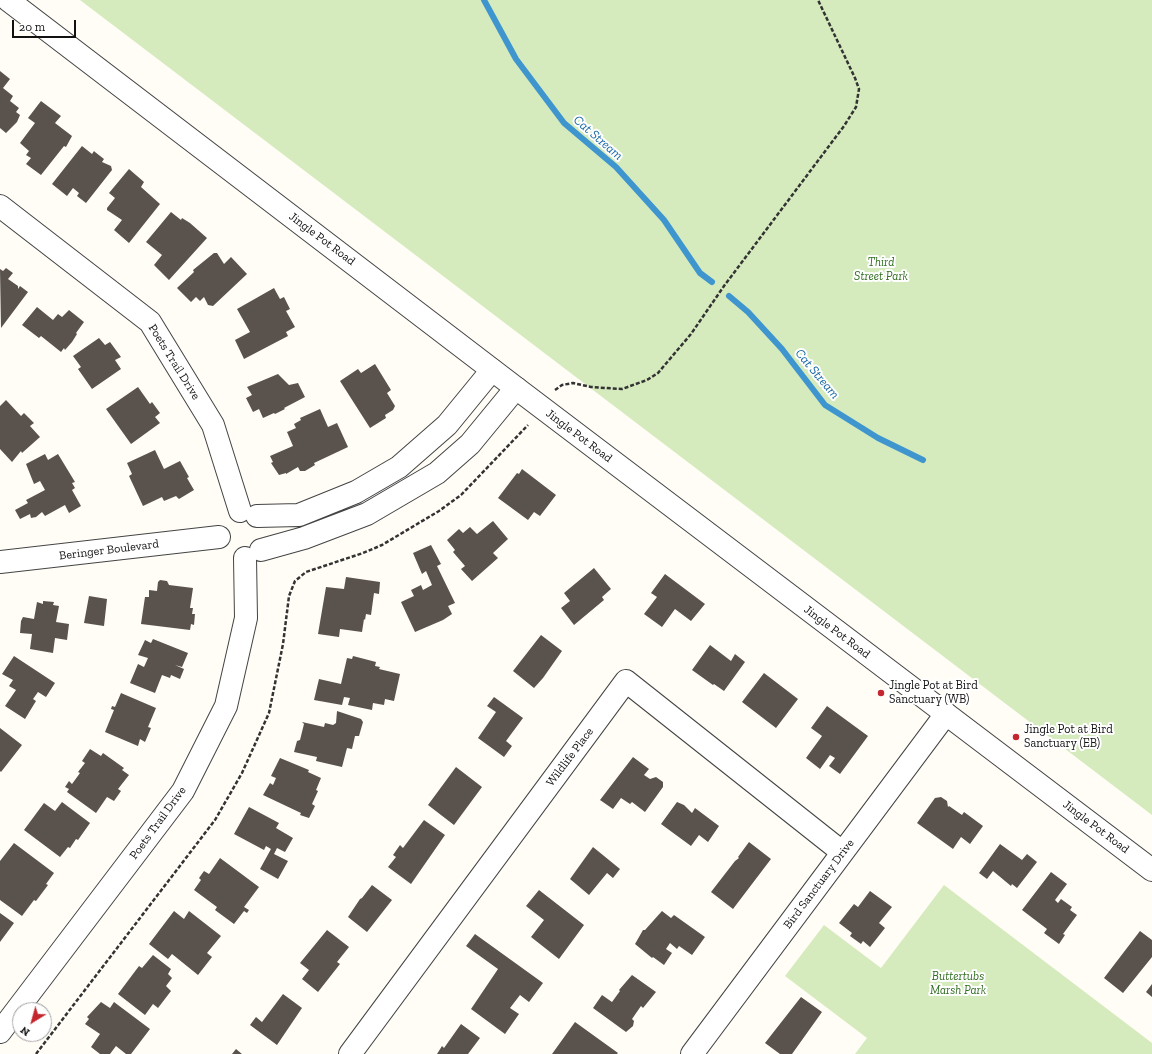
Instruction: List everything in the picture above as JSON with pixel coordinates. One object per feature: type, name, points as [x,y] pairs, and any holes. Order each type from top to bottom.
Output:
[{"type":"street","name":"Jingle Pot Road","points":[[8,0],[492,370],[1152,870]]},
{"type":"street","name":"Poets Trail Drive","points":[[0,206],[150,322],[213,425],[249,513]]},
{"type":"street","points":[[492,370],[447,425],[399,467],[356,492],[299,515],[233,513],[222,523],[219,537],[220,544],[230,555],[253,554],[304,538],[367,514],[437,473],[470,444],[516,388]]},
{"type":"street","points":[[249,513],[266,528],[265,543],[253,554]]},
{"type":"street","name":"Beringer Boulevard","points":[[0,562],[219,537]]},
{"type":"street","name":"Poets Trail Drive","points":[[0,1032],[183,791],[226,706],[246,618],[253,554]]},
{"type":"street","name":"Wildlife Place","points":[[350,1054],[626,682],[842,852]]},
{"type":"street","name":"Bird Sanctuary Drive","points":[[692,1054],[946,714]]},
{"type":"path","points":[[552,394],[562,385],[573,383],[591,387],[622,389],[647,380],[658,373],[691,334],[724,286],[844,126],[856,107],[859,89],[818,0]]},
{"type":"path","points":[[36,1054],[215,820],[242,773],[269,713],[283,644],[289,596],[295,581],[306,572],[382,545],[439,511],[461,495],[529,424]]},
{"type":"green space","name":"Third Street Park","points":[[80,0],[1152,0],[1152,815]]},
{"type":"green space","name":"Buttertubs Marsh Park","points":[[944,885],[1152,1043],[1152,1054],[855,1054],[867,1038],[785,976],[824,925],[881,968]]},
{"type":"building","points":[[0,71],[10,79],[3,88],[13,96],[10,101],[19,108],[16,112],[20,115],[17,122],[6,133],[0,128]]},
{"type":"building","points":[[41,101],[61,116],[55,123],[72,136],[66,147],[64,146],[41,175],[26,164],[31,158],[26,155],[29,151],[20,143],[35,123],[28,118]]},
{"type":"building","points":[[82,146],[92,154],[94,151],[104,159],[102,162],[111,166],[112,170],[86,203],[77,196],[79,193],[73,188],[67,196],[52,184]]},
{"type":"building","points":[[129,169],[144,182],[141,187],[160,204],[129,243],[114,230],[122,220],[107,210],[107,208],[115,198],[109,193]]},
{"type":"building","points":[[171,212],[181,220],[182,218],[190,223],[207,238],[169,280],[154,265],[162,255],[146,242]]},
{"type":"building","points":[[214,253],[217,253],[224,264],[231,257],[247,274],[213,306],[208,305],[204,297],[200,301],[196,297],[191,302],[177,288],[194,272],[193,270]]},
{"type":"building","points":[[6,268],[13,273],[8,279],[18,286],[18,289],[20,286],[28,292],[1,328],[0,269],[3,271]]},
{"type":"building","points":[[274,288],[280,299],[284,297],[290,309],[286,311],[295,327],[286,332],[288,336],[244,359],[235,340],[250,332],[237,309]]},
{"type":"building","points":[[37,307],[53,320],[58,314],[62,317],[69,310],[84,322],[76,333],[77,334],[72,342],[65,350],[64,348],[61,352],[41,336],[39,338],[22,325]]},
{"type":"building","points":[[99,338],[105,345],[110,342],[121,357],[115,360],[121,369],[92,389],[78,369],[81,367],[73,356]]},
{"type":"building","points":[[375,364],[391,390],[387,393],[395,406],[393,410],[385,415],[386,418],[370,428],[340,381],[358,369],[361,373]]},
{"type":"building","points":[[278,374],[289,385],[298,383],[305,397],[275,414],[274,413],[263,418],[259,409],[253,412],[246,398],[252,395],[247,387]]},
{"type":"building","points":[[138,387],[150,404],[152,402],[160,413],[155,417],[160,423],[131,444],[106,409]]},
{"type":"building","points":[[6,400],[21,416],[24,413],[34,423],[30,426],[40,437],[22,453],[21,451],[12,462],[0,449],[0,406]]},
{"type":"building","points":[[320,409],[328,427],[337,423],[348,447],[314,463],[315,465],[305,471],[300,471],[298,467],[286,474],[279,475],[271,463],[273,462],[270,456],[293,446],[287,432],[296,428],[294,424],[301,420],[300,418]]},
{"type":"building","points":[[155,450],[164,469],[180,461],[194,490],[179,499],[176,496],[164,501],[162,497],[143,506],[129,476],[132,474],[127,463]]},
{"type":"building","points":[[45,454],[48,460],[58,454],[75,482],[72,483],[75,488],[72,490],[81,506],[69,513],[65,505],[45,516],[42,512],[36,517],[31,518],[30,514],[20,519],[15,510],[28,503],[26,500],[45,490],[40,481],[34,484],[26,464]]},
{"type":"building","points":[[522,469],[556,495],[540,516],[534,512],[528,520],[498,498],[517,473],[519,474]]},
{"type":"building","points":[[493,521],[508,539],[493,553],[498,558],[472,581],[461,569],[465,566],[453,552],[455,550],[447,540],[459,529],[463,533],[470,527],[477,534]]},
{"type":"building","points":[[431,545],[441,564],[437,566],[455,603],[448,606],[452,614],[443,620],[415,632],[401,602],[414,596],[411,590],[421,585],[423,590],[432,585],[426,571],[422,574],[413,553]]},
{"type":"building","points":[[594,568],[611,589],[602,597],[604,600],[574,625],[561,608],[570,601],[564,593]]},
{"type":"building","points":[[665,574],[705,604],[691,621],[675,609],[662,627],[644,614],[657,597],[651,593]]},
{"type":"building","points":[[346,577],[380,582],[379,594],[374,593],[371,615],[366,614],[362,632],[340,629],[339,637],[318,634],[326,587],[344,589]]},
{"type":"building","points":[[160,580],[167,581],[169,585],[193,588],[190,608],[193,608],[192,614],[195,614],[194,625],[191,624],[190,630],[141,624],[145,597],[149,597],[149,590],[157,591],[158,582]]},
{"type":"building","points":[[89,596],[107,599],[104,626],[84,623]]},
{"type":"building","points":[[43,601],[54,602],[53,605],[59,606],[56,622],[69,624],[67,640],[55,638],[53,653],[30,649],[32,634],[20,633],[21,621],[23,617],[34,619],[37,602],[43,604]]},
{"type":"building","points":[[541,635],[562,651],[534,688],[513,671]]},
{"type":"building","points":[[153,639],[188,653],[182,667],[175,665],[184,669],[180,679],[171,675],[170,678],[162,675],[155,693],[130,683],[138,664],[144,667],[148,658],[138,655],[145,640],[151,643]]},
{"type":"building","points":[[710,645],[731,661],[735,654],[745,662],[724,691],[692,670]]},
{"type":"building","points":[[14,656],[55,683],[46,697],[38,692],[33,699],[36,701],[25,719],[5,706],[16,690],[9,686],[13,680],[2,674]]},
{"type":"building","points":[[353,656],[376,662],[375,666],[380,667],[379,669],[400,674],[394,701],[385,699],[384,705],[373,703],[372,710],[348,705],[350,698],[344,697],[342,705],[314,700],[319,679],[341,684],[347,658],[352,659]]},
{"type":"building","points":[[764,673],[798,699],[776,728],[742,702]]},
{"type":"building","points":[[121,693],[156,708],[148,727],[151,728],[145,742],[140,739],[138,746],[105,732],[114,710],[111,709],[112,706],[115,707]]},
{"type":"building","points":[[494,697],[523,718],[506,741],[512,746],[504,757],[478,738],[496,712],[487,706]]},
{"type":"building","points":[[827,706],[868,736],[840,774],[829,766],[835,758],[830,755],[820,769],[806,758],[822,736],[811,728]]},
{"type":"building","points":[[337,711],[361,719],[363,722],[359,736],[355,736],[352,749],[347,748],[342,767],[316,761],[317,757],[294,752],[297,741],[300,740],[304,724],[302,722],[324,727],[325,723],[333,725],[336,723]]},
{"type":"building","points":[[0,728],[22,745],[1,772],[0,771]]},
{"type":"building","points":[[90,749],[101,756],[103,753],[124,768],[122,770],[129,775],[118,789],[121,791],[114,801],[107,797],[96,813],[67,792],[69,789],[65,787],[69,781],[72,784],[80,773],[78,772],[85,763],[82,761]]},
{"type":"building","points":[[633,757],[649,769],[644,775],[650,779],[656,777],[663,782],[663,787],[645,812],[632,802],[630,804],[621,798],[613,809],[600,800]]},
{"type":"building","points":[[280,758],[309,770],[308,772],[321,778],[316,790],[318,791],[312,804],[315,806],[309,818],[300,815],[301,813],[263,795],[270,783],[273,785],[276,778],[271,776]]},
{"type":"building","points":[[456,767],[482,787],[454,825],[428,805]]},
{"type":"building","points":[[941,797],[947,801],[948,807],[949,806],[962,815],[964,812],[983,826],[970,844],[961,837],[953,849],[917,823],[935,798]]},
{"type":"building","points":[[62,802],[90,823],[78,840],[76,839],[70,848],[68,847],[60,857],[24,830],[44,803],[55,811]]},
{"type":"building","points":[[677,802],[684,805],[692,813],[695,808],[719,826],[708,842],[699,835],[691,846],[661,824]]},
{"type":"building","points":[[249,807],[279,823],[276,828],[293,838],[285,852],[277,848],[274,854],[288,861],[278,879],[260,869],[271,849],[266,846],[264,850],[234,834]]},
{"type":"building","points":[[424,820],[445,835],[411,884],[388,867],[396,857],[393,855],[400,845],[403,848]]},
{"type":"building","points":[[749,842],[771,859],[733,909],[711,892],[739,858],[738,857]]},
{"type":"building","points":[[14,843],[54,873],[46,884],[48,885],[22,916],[0,900],[0,861]]},
{"type":"building","points":[[1000,844],[1022,860],[1027,854],[1037,862],[1017,888],[1012,884],[1011,886],[993,871],[987,879],[979,873]]},
{"type":"building","points":[[593,847],[620,869],[613,878],[607,873],[589,895],[570,879]]},
{"type":"building","points":[[220,858],[259,887],[244,907],[249,910],[247,913],[244,911],[234,924],[215,910],[217,907],[194,890],[201,880],[199,878],[204,871],[209,874]]},
{"type":"building","points":[[1051,872],[1067,884],[1055,900],[1058,903],[1061,899],[1072,907],[1070,910],[1077,915],[1063,934],[1065,935],[1059,944],[1044,933],[1047,929],[1022,910]]},
{"type":"building","points":[[372,885],[392,900],[367,932],[348,917]]},
{"type":"building","points":[[539,890],[584,925],[559,959],[531,937],[544,920],[526,906]]},
{"type":"building","points":[[870,891],[892,907],[879,923],[885,928],[870,947],[863,941],[861,944],[850,936],[852,933],[839,923],[854,904],[858,907]]},
{"type":"building","points":[[174,911],[184,919],[189,911],[221,936],[207,953],[212,957],[198,975],[172,954],[168,959],[149,944]]},
{"type":"building","points":[[662,911],[671,918],[674,915],[705,937],[692,955],[679,946],[677,949],[670,943],[666,949],[672,953],[664,965],[653,957],[652,958],[635,944],[643,930],[645,930]]},
{"type":"building","points":[[0,913],[14,923],[0,942]]},
{"type":"building","points":[[327,930],[349,947],[337,962],[340,964],[318,992],[302,979],[309,970],[300,963]]},
{"type":"building","points":[[1140,931],[1152,940],[1152,957],[1123,993],[1104,978]]},
{"type":"building","points":[[475,934],[543,983],[529,1002],[520,995],[510,1008],[519,1014],[505,1034],[471,1009],[498,969],[466,946]]},
{"type":"building","points":[[153,955],[171,969],[168,974],[172,978],[166,986],[171,991],[158,1008],[153,1004],[145,1015],[118,994],[139,966],[142,968]]},
{"type":"building","points":[[632,975],[656,992],[643,1008],[641,1006],[632,1019],[634,1021],[633,1026],[626,1032],[593,1008],[602,995],[612,1002],[620,991],[619,990]]},
{"type":"building","points":[[1152,984],[1152,997],[1146,992]]},
{"type":"building","points":[[283,994],[302,1008],[277,1045],[250,1025],[256,1017],[262,1022]]},
{"type":"building","points":[[801,997],[822,1012],[792,1054],[780,1054],[765,1043]]},
{"type":"building","points":[[101,1002],[110,1008],[114,1002],[150,1029],[131,1054],[126,1054],[116,1046],[110,1054],[100,1054],[91,1047],[100,1034],[85,1024],[89,1019],[87,1017]]},
{"type":"building","points":[[575,1022],[618,1053],[552,1054]]},
{"type":"building","points":[[461,1024],[480,1038],[468,1054],[437,1054],[442,1046],[444,1048]]},
{"type":"building","points":[[236,1049],[242,1054],[232,1054]]},
{"type":"waterway","name":"Cat Stream","points":[[484,0],[516,59],[564,123],[616,167],[664,220],[700,273],[712,282]]},
{"type":"waterway","name":"Cat Stream","points":[[729,296],[748,312],[782,349],[825,405],[878,438],[923,460]]},
{"type":"place","name":"Jingle Pot at Bird Sanctuary (WB)","points":[[881,693]]},
{"type":"place","name":"Jingle Pot at Bird Sanctuary (EB)","points":[[1016,737]]}]
